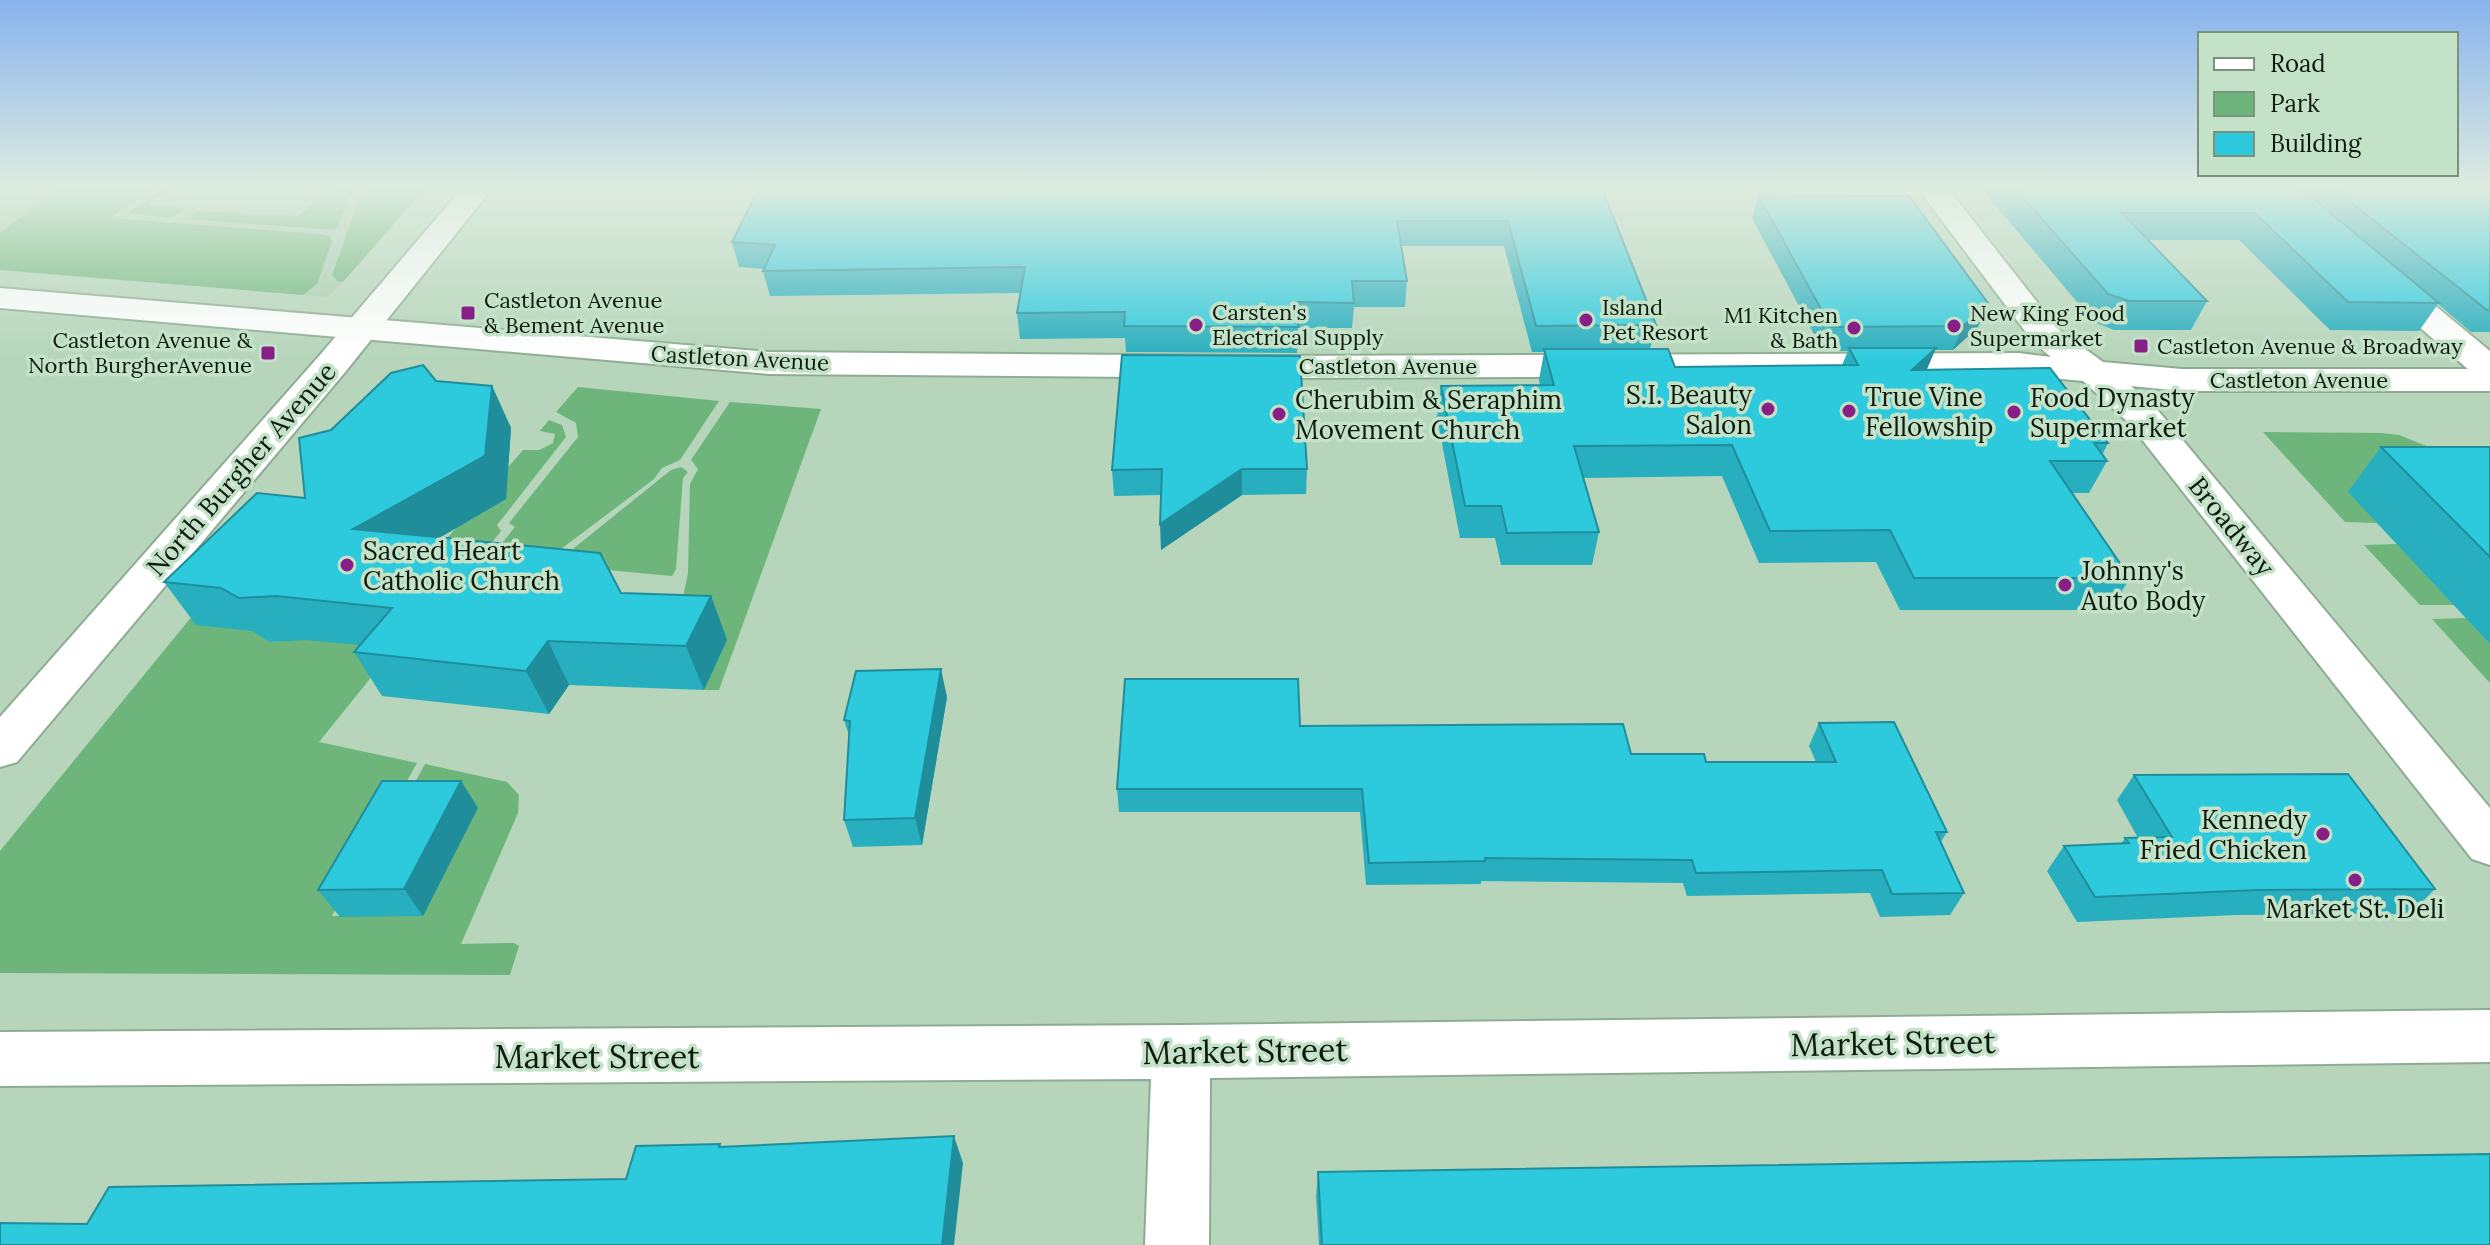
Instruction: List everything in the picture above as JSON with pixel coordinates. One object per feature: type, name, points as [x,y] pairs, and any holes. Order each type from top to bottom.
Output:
[{"type":"street","name":"North Burgher Avenue","points":[[0,749],[431,244]]},
{"type":"street","name":"Broadway","points":[[1976,244],[2046,336],[2094,372],[2142,415],[2490,844]]},
{"type":"street","points":[[2353,254],[2490,369]]},
{"type":"street","name":"Castleton Avenue","points":[[0,298],[769,363],[1263,367],[2019,364],[2182,380],[2490,380]]},
{"type":"street","name":"Market Street","points":[[0,1059],[1181,1052],[2490,1036]]},
{"type":"street","points":[[1177,1245],[1181,1052]]},
{"type":"shaded area","points":[[0,244],[376,244],[329,297],[0,270]]},
{"type":"green space","points":[[0,244],[331,244],[317,284],[303,295],[0,270]]},
{"type":"green space","points":[[343,244],[376,244],[343,282],[332,275]]},
{"type":"green space","points":[[578,387],[719,401],[680,460],[662,468],[654,479],[541,564],[489,559],[515,527],[509,523],[578,437],[576,423],[556,412]]},
{"type":"green space","points":[[730,402],[821,409],[719,690],[704,690],[727,640],[681,607],[688,573],[690,484],[698,469],[691,460]]},
{"type":"green space","points":[[549,420],[562,425],[566,437],[497,525],[501,531],[471,569],[436,551],[523,450],[539,450],[553,443],[555,434],[540,431]]},
{"type":"green space","points":[[2263,432],[2399,435],[2454,457],[2350,492],[2377,523],[2345,522]]},
{"type":"green space","points":[[681,467],[688,472],[683,478],[676,569],[672,576],[553,565],[671,470]]},
{"type":"green space","points":[[2397,544],[2454,605],[2420,605],[2364,545]]},
{"type":"green space","points":[[193,615],[255,622],[273,642],[314,637],[394,649],[319,742],[417,763],[332,916],[423,915],[478,808],[401,808],[425,764],[507,782],[519,795],[518,813],[461,944],[514,943],[519,946],[510,975],[0,973],[0,851]]},
{"type":"green space","points":[[2466,618],[2490,644],[2490,683],[2432,619]]},
{"type":"building","points":[[762,244],[1401,244],[1407,281],[1352,281],[1354,303],[1296,302],[1298,327],[1124,326],[1125,312],[1017,313],[1025,267],[763,271],[775,245]]},
{"type":"building","points":[[1514,244],[1624,244],[1656,325],[1536,326]]},
{"type":"building","points":[[1785,244],[1945,244],[1988,303],[1963,326],[1831,327]]},
{"type":"building","points":[[2064,244],[2152,244],[2207,301],[2129,301],[2108,294]]},
{"type":"building","points":[[2287,244],[2368,244],[2439,303],[2348,302]]},
{"type":"building","points":[[2404,244],[2490,244],[2490,310]]},
{"type":"building","points":[[1849,348],[1936,348],[1912,370],[2050,368],[2108,443],[2094,443],[2107,461],[2050,461],[2130,578],[1914,578],[1890,530],[1770,531],[1732,445],[1574,446],[1599,532],[1507,533],[1501,506],[1465,506],[1441,386],[1554,385],[1544,349],[1668,349],[1675,367],[1858,365]]},
{"type":"building","points":[[1122,355],[1300,356],[1307,469],[1242,469],[1160,524],[1162,469],[1112,470]]},
{"type":"building","points":[[423,365],[436,381],[492,386],[485,456],[353,529],[600,553],[621,593],[711,596],[686,646],[548,641],[526,671],[354,652],[392,608],[276,596],[239,598],[221,588],[164,582],[257,493],[305,498],[299,438],[331,430],[391,373]]},
{"type":"building","points":[[2381,447],[2490,447],[2490,557]]},
{"type":"building","points":[[941,669],[915,818],[844,820],[850,721],[844,720],[856,671]]},
{"type":"building","points":[[1125,679],[1298,679],[1300,726],[1623,724],[1631,754],[1704,754],[1706,762],[1836,762],[1819,723],[1894,722],[1947,832],[1936,832],[1964,893],[1892,894],[1882,870],[1696,873],[1692,860],[1485,858],[1485,861],[1369,863],[1362,789],[1117,789]]},
{"type":"building","points":[[2348,774],[2435,889],[2258,890],[2095,897],[2064,846],[2129,843],[2125,838],[2172,837],[2134,775]]},
{"type":"building","points":[[382,781],[461,781],[404,889],[318,890]]},
{"type":"building","points":[[954,1136],[942,1245],[0,1245],[0,1223],[87,1224],[109,1187],[626,1179],[636,1146],[720,1144],[719,1147]]},
{"type":"building","points":[[2490,1154],[2490,1245],[1322,1245],[1318,1172]]},
{"type":"place","name":"Castleton Avenue & Bement Avenue","points":[[468,313]]},
{"type":"place","name":"Island Pet Resort","points":[[1586,320]]},
{"type":"place","name":"Carsten's Electrical Supply","points":[[1196,325]]},
{"type":"place","name":"New King Food Supermarket","points":[[1954,326]]},
{"type":"place","name":"M1 Kitchen & Bath","points":[[1854,328]]},
{"type":"place","name":"Castleton Avenue & Broadway","points":[[2141,346]]},
{"type":"place","name":"Castleton Avenue & North BurgherAvenue","points":[[268,353]]},
{"type":"place","name":"S.I. Beauty Salon","points":[[1768,409]]},
{"type":"place","name":"True Vine Fellowship","points":[[1849,411]]},
{"type":"place","name":"Food Dynasty Supermarket","points":[[2014,412]]},
{"type":"place","name":"Cherubim & Seraphim Movement Church","points":[[1279,414]]},
{"type":"place","name":"Sacred Heart Catholic Church","points":[[347,565]]},
{"type":"place","name":"Johnny's Auto Body","points":[[2065,585]]},
{"type":"place","name":"Kennedy Fried Chicken","points":[[2323,834]]},
{"type":"place","name":"Market St. Deli","points":[[2355,880]]}]
